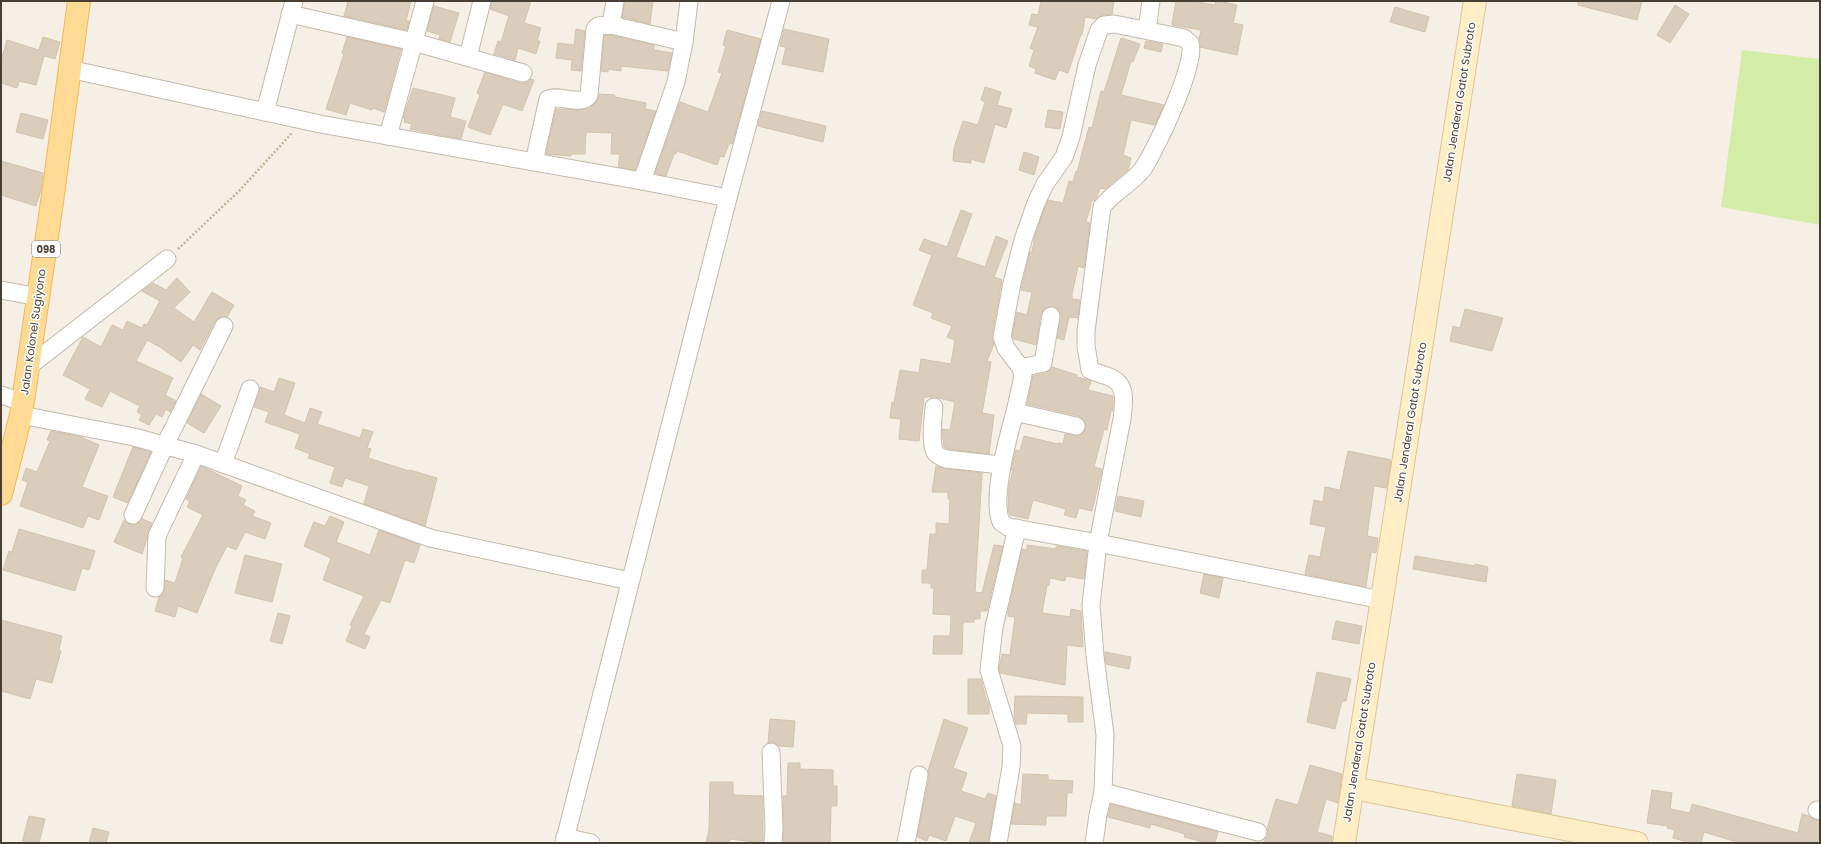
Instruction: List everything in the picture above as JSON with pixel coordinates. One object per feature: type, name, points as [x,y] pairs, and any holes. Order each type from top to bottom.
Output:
[{"type":"main road","name":"Jalan Kolonel Sugiyono","points":[[1,494],[22,408],[79,1]]},
{"type":"main road","name":"Jalan Jenderal Gatot Subroto","points":[[1344,843],[1475,1]]},
{"type":"main road","points":[[1353,788],[1637,843]]},
{"type":"street","points":[[388,136],[425,1]]},
{"type":"street","points":[[468,57],[482,1]]},
{"type":"street","points":[[612,25],[615,1]]},
{"type":"street","points":[[642,181],[676,82],[684,42],[689,1]]},
{"type":"street","points":[[591,843],[564,840],[728,198],[781,1]]},
{"type":"street","points":[[1147,30],[1151,1]]},
{"type":"street","points":[[265,112],[292,7],[523,73]]},
{"type":"street","points":[[1094,843],[1103,792],[1105,735],[1095,656],[1091,604],[1098,543],[1122,419],[1124,401],[1121,386],[1116,380],[1090,370],[1086,346],[1102,208],[1108,199],[1141,170],[1149,158],[1176,101],[1192,54],[1191,46],[1188,40],[1180,36],[1108,24],[1102,26],[1098,33],[1087,65],[1071,137],[1064,157],[1045,184],[1036,203],[1023,240],[1012,283],[1002,336],[1006,348],[1021,368],[1023,376],[1001,465],[999,504],[1000,519],[1008,527],[1098,543],[1382,600]]},
{"type":"street","points":[[534,162],[548,99],[556,97],[582,101],[586,99],[589,94],[595,29],[598,26],[612,25],[684,42]]},
{"type":"street","points":[[69,69],[304,121],[642,181],[728,198]]},
{"type":"street","points":[[28,367],[167,259]]},
{"type":"street","points":[[1,290],[38,297]]},
{"type":"street","points":[[1021,368],[1042,363],[1051,316]]},
{"type":"street","points":[[133,515],[165,445],[224,326]]},
{"type":"street","points":[[223,464],[250,389]]},
{"type":"street","points":[[1,395],[22,408],[196,454],[425,537],[630,581]]},
{"type":"street","points":[[934,407],[933,444],[935,452],[938,456],[946,459],[1001,465]]},
{"type":"street","points":[[1015,412],[1076,426]]},
{"type":"street","points":[[155,588],[157,536],[196,454]]},
{"type":"street","points":[[998,843],[1011,767],[1012,746],[989,670],[994,628],[1017,528]]},
{"type":"street","points":[[771,752],[774,829],[773,843]]},
{"type":"street","points":[[906,843],[919,775]]},
{"type":"street","points":[[1103,792],[1258,832]]},
{"type":"path","points":[[167,259],[240,190],[304,121]]},
{"type":"green space","points":[[1742,50],[1820,59],[1820,225],[1721,207]]},
{"type":"building","points":[[348,1],[411,1],[406,21],[409,21],[407,30],[344,16]]},
{"type":"building","points":[[492,1],[531,1],[524,23],[541,28],[537,41],[540,41],[536,54],[518,48],[515,60],[494,54],[498,41],[501,42],[509,16],[490,9]]},
{"type":"building","points":[[625,1],[653,1],[650,24],[622,17]]},
{"type":"building","points":[[1041,1],[1114,1],[1112,14],[1103,15],[1096,19],[1085,17],[1082,35],[1081,34],[1068,73],[1059,70],[1055,80],[1035,73],[1036,69],[1029,66],[1034,50],[1030,48],[1038,27],[1029,25],[1032,14],[1038,15]]},
{"type":"building","points":[[1176,1],[1191,1],[1215,5],[1216,1],[1219,1],[1237,5],[1233,23],[1243,25],[1237,55],[1200,47],[1199,40],[1201,30],[1172,25]]},
{"type":"building","points":[[1578,1],[1642,1],[1637,20],[1578,5]]},
{"type":"building","points":[[1675,5],[1689,14],[1670,43],[1657,35]]},
{"type":"building","points":[[434,6],[459,13],[450,42],[439,39],[440,35],[427,31]]},
{"type":"building","points":[[1395,7],[1429,17],[1425,32],[1390,22]]},
{"type":"building","points":[[576,29],[585,31],[581,71],[571,70],[572,60],[556,58],[558,43],[574,45]]},
{"type":"building","points":[[784,29],[829,39],[823,72],[782,64],[786,47],[780,46]]},
{"type":"building","points":[[727,30],[761,39],[732,144],[730,143],[728,146],[724,157],[720,156],[717,165],[677,151],[676,154],[674,154],[666,176],[655,173],[680,102],[708,112],[722,73],[718,72],[726,46],[723,45]]},
{"type":"building","points":[[610,35],[654,45],[654,50],[672,53],[668,71],[621,66],[621,71],[608,69],[608,72],[601,71],[604,36]]},
{"type":"building","points":[[43,37],[60,42],[55,59],[44,56],[36,85],[19,81],[17,88],[1,83],[1,61],[7,40],[39,50]]},
{"type":"building","points":[[347,37],[401,49],[384,112],[350,103],[346,115],[326,109],[344,54],[342,53]]},
{"type":"building","points":[[1121,38],[1140,44],[1133,62],[1131,61],[1121,95],[1164,105],[1155,125],[1131,120],[1123,155],[1131,158],[1128,170],[1105,189],[1100,188],[1097,197],[1094,201],[1092,200],[1086,222],[1090,223],[1084,268],[1078,266],[1072,294],[1072,299],[1080,300],[1078,318],[1069,317],[1064,340],[1057,338],[1060,313],[1057,308],[1052,306],[1044,309],[1041,314],[1036,345],[1014,339],[1012,336],[1017,312],[1027,315],[1032,292],[1021,290],[1030,252],[1032,252],[1035,236],[1045,207],[1048,200],[1063,203],[1069,181],[1073,182],[1089,127],[1092,128],[1101,91],[1104,92]]},
{"type":"building","points":[[1146,41],[1163,44],[1161,52],[1144,48]]},
{"type":"building","points":[[485,72],[520,83],[526,83],[531,79],[534,80],[522,111],[503,104],[490,135],[468,127],[480,95],[477,93]]},
{"type":"building","points":[[985,87],[1001,92],[997,105],[1012,109],[1006,128],[995,124],[984,163],[971,159],[971,163],[953,161],[954,148],[963,121],[978,125],[985,102],[981,100]]},
{"type":"building","points":[[413,88],[455,98],[450,117],[466,121],[461,139],[410,129],[412,124],[404,122],[405,118],[403,118]]},
{"type":"building","points":[[599,94],[615,95],[615,97],[646,103],[645,109],[656,111],[635,170],[618,167],[620,154],[611,154],[612,133],[586,132],[585,154],[571,154],[571,156],[546,154],[556,109],[589,109],[596,102]]},
{"type":"building","points":[[1048,110],[1063,112],[1060,129],[1045,127]]},
{"type":"building","points":[[762,111],[826,126],[823,142],[758,126]]},
{"type":"building","points":[[21,113],[48,120],[43,139],[16,132]]},
{"type":"building","points":[[1024,152],[1039,157],[1034,175],[1019,170]]},
{"type":"building","points":[[1,161],[43,173],[41,190],[36,206],[1,195]]},
{"type":"building","points":[[961,210],[972,214],[956,257],[985,267],[996,236],[1008,241],[994,277],[1002,280],[992,335],[994,344],[987,361],[991,362],[982,413],[994,415],[989,454],[949,449],[944,447],[942,429],[950,430],[955,402],[935,397],[924,397],[919,441],[899,439],[901,419],[890,418],[892,402],[894,403],[900,370],[919,373],[921,359],[951,364],[955,340],[947,337],[952,326],[931,318],[933,313],[913,305],[932,255],[919,250],[924,239],[947,247]]},
{"type":"building","points":[[177,278],[190,292],[174,308],[194,322],[212,292],[234,305],[227,317],[219,318],[215,321],[200,350],[193,345],[181,362],[147,340],[136,361],[173,378],[165,395],[176,401],[170,412],[166,409],[162,417],[156,414],[149,425],[139,420],[142,415],[137,412],[140,406],[110,391],[102,407],[85,399],[90,389],[63,375],[83,337],[101,347],[112,325],[123,330],[127,321],[142,328],[144,324],[147,325],[160,301],[142,291],[153,283],[166,290]]},
{"type":"building","points":[[1465,309],[1503,318],[1492,351],[1450,341],[1453,326],[1460,328]]},
{"type":"building","points":[[1052,367],[1091,381],[1088,390],[1113,396],[1113,411],[1111,410],[1107,430],[1104,429],[1094,467],[1102,469],[1092,511],[1079,508],[1076,518],[1064,515],[1066,509],[1033,500],[1028,519],[1010,515],[1008,510],[1009,486],[1013,470],[1011,470],[1016,450],[1020,451],[1024,436],[1063,444],[1065,434],[1079,436],[1086,428],[1085,423],[1079,416],[1027,404],[1033,376],[1046,373]]},
{"type":"building","points":[[279,378],[295,383],[284,415],[305,423],[310,408],[322,412],[317,424],[360,438],[363,429],[373,432],[367,448],[371,449],[368,458],[437,478],[425,526],[364,504],[369,486],[345,478],[342,487],[330,483],[335,467],[308,458],[310,454],[295,448],[300,434],[265,422],[269,412],[254,407],[260,387],[274,392]]},
{"type":"building","points":[[201,394],[221,406],[204,433],[187,423]]},
{"type":"building","points":[[51,431],[81,437],[99,445],[82,487],[108,496],[99,520],[88,516],[83,528],[20,506],[28,482],[22,480],[26,468],[37,472],[50,441],[47,440]]},
{"type":"building","points":[[133,447],[151,452],[128,503],[113,497]]},
{"type":"building","points":[[1348,451],[1391,460],[1387,488],[1374,486],[1367,536],[1378,538],[1376,553],[1371,552],[1366,587],[1305,574],[1309,555],[1320,557],[1326,527],[1310,524],[1314,500],[1323,502],[1325,487],[1340,490]]},
{"type":"building","points":[[201,466],[242,486],[238,496],[246,500],[243,505],[255,511],[252,516],[271,523],[265,539],[245,532],[236,550],[227,546],[215,569],[197,613],[178,606],[175,617],[155,611],[159,597],[164,593],[165,580],[175,583],[183,558],[181,557],[203,515],[187,507],[190,501],[186,499]]},
{"type":"building","points":[[936,466],[945,469],[982,473],[975,592],[982,593],[994,545],[1003,546],[987,611],[980,611],[980,619],[974,619],[974,622],[963,622],[962,654],[933,654],[934,636],[950,636],[951,615],[933,614],[934,588],[931,588],[931,583],[922,583],[922,570],[927,570],[930,534],[936,534],[936,523],[949,524],[950,499],[948,499],[948,492],[932,492]]},
{"type":"building","points":[[1118,496],[1144,501],[1141,517],[1115,511]]},
{"type":"building","points":[[330,516],[344,522],[336,542],[370,555],[379,530],[420,545],[414,563],[405,560],[390,603],[381,600],[364,634],[370,637],[365,649],[346,641],[352,626],[350,625],[364,596],[323,580],[331,558],[304,546],[314,522],[325,526]]},
{"type":"building","points":[[142,519],[152,523],[142,554],[114,542],[124,520],[129,524],[134,525]]},
{"type":"building","points":[[19,529],[95,551],[89,570],[82,568],[75,591],[3,570],[9,551],[12,552]]},
{"type":"building","points":[[1027,545],[1056,549],[1056,546],[1087,551],[1084,579],[1066,576],[1065,581],[1050,578],[1049,585],[1047,585],[1042,613],[1070,617],[1071,609],[1081,611],[1083,647],[1067,645],[1065,685],[1000,673],[999,669],[1002,654],[1010,655],[1015,617],[1008,616],[1008,612],[1022,549],[1027,550]]},
{"type":"building","points":[[245,555],[282,564],[272,602],[235,593]]},
{"type":"building","points":[[1415,556],[1488,567],[1486,582],[1413,569]]},
{"type":"building","points":[[1204,574],[1223,578],[1219,598],[1200,593]]},
{"type":"building","points":[[278,613],[290,616],[282,644],[270,641]]},
{"type":"building","points":[[1,620],[62,636],[59,650],[61,651],[52,683],[36,679],[30,699],[1,691]]},
{"type":"building","points":[[1336,621],[1362,626],[1359,644],[1332,639]]},
{"type":"building","points":[[1105,652],[1131,657],[1129,669],[1106,664]]},
{"type":"building","points":[[1317,672],[1351,679],[1346,701],[1342,701],[1335,729],[1307,722]]},
{"type":"building","points":[[968,679],[981,679],[986,699],[989,704],[989,714],[968,714]]},
{"type":"building","points":[[1015,696],[1083,697],[1083,722],[1068,722],[1068,714],[1027,713],[1026,724],[1016,724],[1014,718]]},
{"type":"building","points":[[770,719],[795,721],[793,747],[779,746],[775,743],[768,743]]},
{"type":"building","points":[[944,719],[968,728],[953,768],[967,773],[961,791],[985,799],[988,793],[996,796],[988,843],[969,843],[976,823],[955,816],[946,841],[929,835],[927,841],[917,837],[929,777],[928,771]]},
{"type":"building","points":[[788,763],[800,763],[800,769],[833,770],[833,786],[837,786],[837,806],[831,806],[830,843],[783,843],[783,796],[787,796]]},
{"type":"building","points":[[1310,765],[1342,774],[1338,803],[1326,799],[1317,832],[1332,836],[1332,843],[1263,843],[1268,835],[1267,829],[1276,799],[1298,805]]},
{"type":"building","points":[[1023,774],[1048,775],[1048,780],[1073,781],[1072,793],[1067,793],[1066,816],[1046,816],[1046,825],[1011,824],[1015,803],[1021,805]]},
{"type":"building","points":[[1517,774],[1556,780],[1551,814],[1512,806]]},
{"type":"building","points":[[710,782],[733,782],[733,795],[763,796],[763,843],[730,839],[729,843],[706,843],[709,830]]},
{"type":"building","points":[[1652,790],[1672,793],[1670,809],[1690,813],[1692,804],[1798,833],[1802,814],[1809,816],[1820,821],[1820,843],[1740,843],[1704,832],[1701,843],[1691,843],[1673,838],[1675,830],[1667,828],[1668,826],[1647,823]]},
{"type":"building","points":[[1111,804],[1218,832],[1215,843],[1207,843],[1184,837],[1185,834],[1151,824],[1150,828],[1108,817]]},
{"type":"building","points":[[29,816],[45,819],[39,843],[22,843]]},
{"type":"building","points":[[93,828],[109,832],[106,843],[89,843]]}]
